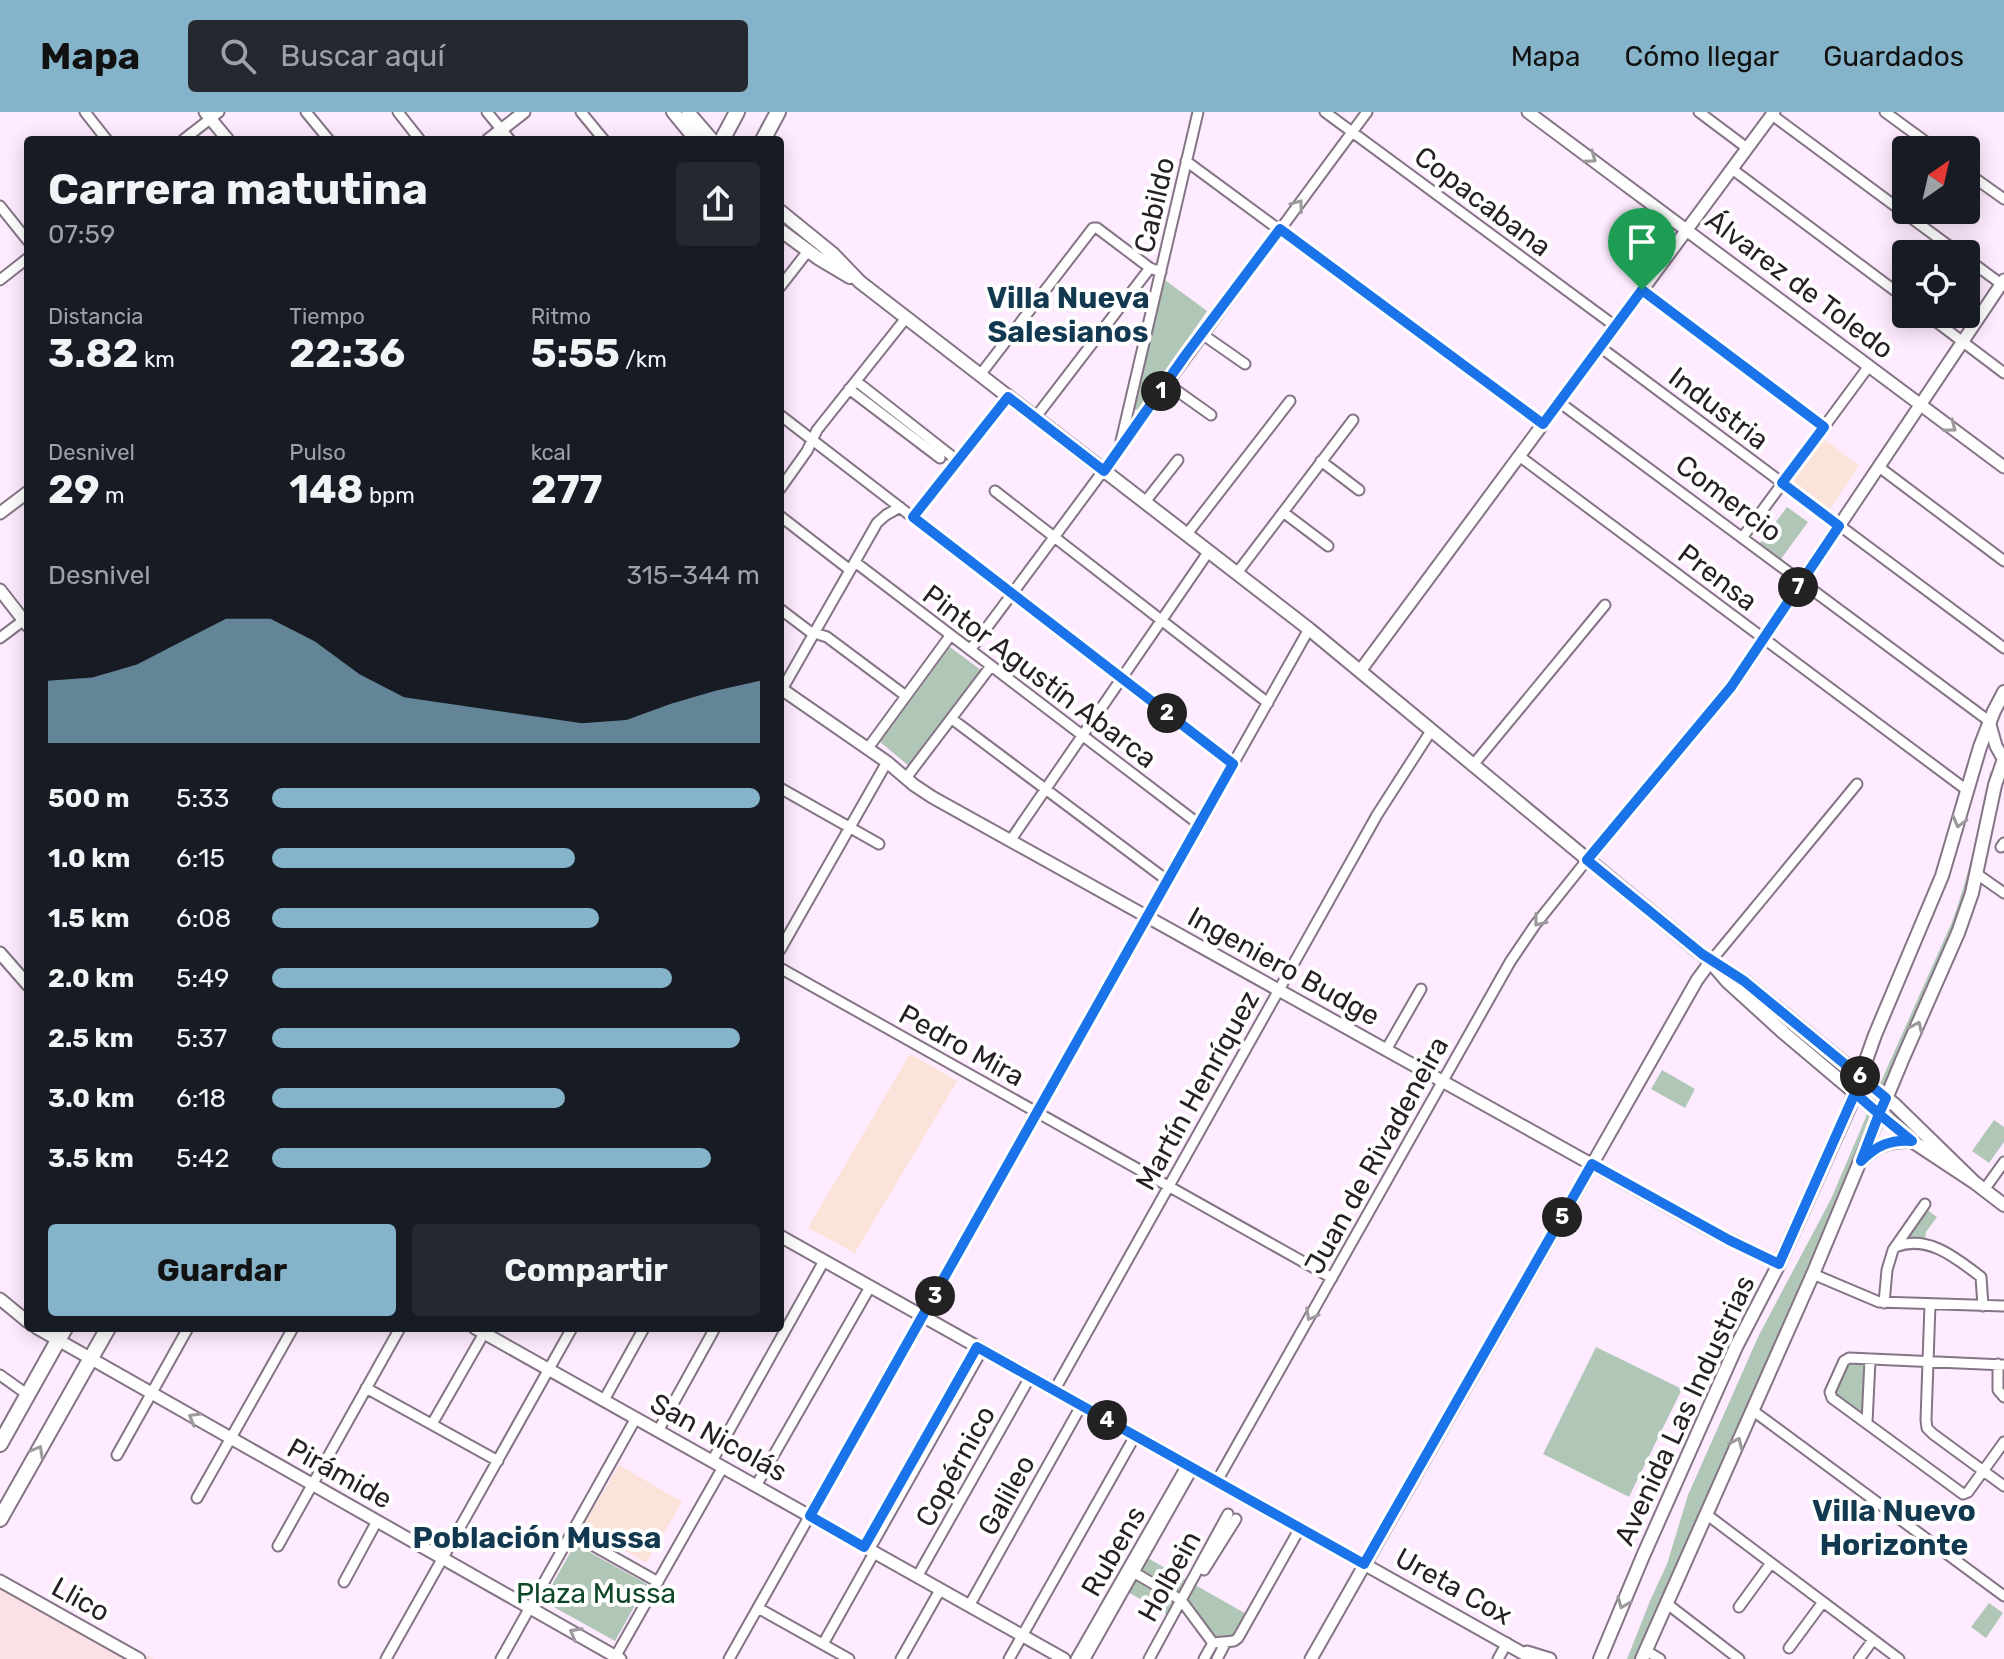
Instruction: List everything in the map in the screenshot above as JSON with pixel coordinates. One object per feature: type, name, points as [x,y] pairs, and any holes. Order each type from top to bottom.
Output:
[{"type":"main road","points":[[673,112],[693,136]]},
{"type":"main road","points":[[688,112],[709,136]]},
{"type":"main road","points":[[724,136],[737,112]]},
{"type":"main road","points":[[765,136],[778,112]]},
{"type":"main road","points":[[784,214],[833,254],[860,282]]},
{"type":"main road","points":[[784,233],[860,282],[1309,629],[1711,961],[1744,981],[1886,1098],[1979,1186]]},
{"type":"main road","name":"Avenida Las Industrias","points":[[1600,1659],[1736,1347],[1779,1264],[1855,1093],[1885,1011],[1942,876],[1989,721],[2004,692]]},
{"type":"main road","points":[[1644,1654],[1813,1274],[1962,922],[1977,874],[1995,785],[2004,760]]},
{"type":"main road","points":[[1711,961],[1744,997],[1879,1114],[1912,1141],[2004,1205]]},
{"type":"main road","points":[[1861,1161],[1885,1143],[1912,1141]]},
{"type":"main road","points":[[0,1519],[106,1332]]},
{"type":"main road","points":[[0,1444],[62,1334]]},
{"type":"street","points":[[85,112],[104,136]]},
{"type":"street","points":[[306,112],[326,136]]},
{"type":"street","points":[[398,112],[417,136]]},
{"type":"street","points":[[487,112],[506,136]]},
{"type":"street","points":[[493,136],[524,112]]},
{"type":"street","points":[[581,112],[601,136]]},
{"type":"street","name":"Cabildo","points":[[1120,449],[1198,112]]},
{"type":"street","name":"Copacabana","points":[[1325,112],[1615,326]]},
{"type":"street","points":[[970,650],[1367,112]]},
{"type":"street","name":"Álvarez de Toledo","points":[[1528,112],[2004,467]]},
{"type":"street","points":[[1699,112],[1747,148]]},
{"type":"street","points":[[1885,112],[1918,136]]},
{"type":"street","points":[[1360,671],[1773,113],[1941,240]]},
{"type":"street","points":[[187,136],[211,114],[225,136]]},
{"type":"street","points":[[1186,161],[1543,424]]},
{"type":"street","points":[[1732,169],[1892,289]]},
{"type":"street","points":[[1980,182],[2004,199]]},
{"type":"street","points":[[0,206],[24,236]]},
{"type":"street","points":[[980,375],[1093,228],[1150,268],[1161,272]]},
{"type":"street","points":[[784,282],[808,251]]},
{"type":"street","points":[[0,280],[24,261]]},
{"type":"street","points":[[1035,418],[1150,268]]},
{"type":"street","points":[[1587,860],[1721,699],[2003,284],[1980,268]]},
{"type":"street","points":[[1642,290],[1824,427]]},
{"type":"street","points":[[784,483],[812,439],[906,318]]},
{"type":"street","points":[[1944,328],[2004,373]]},
{"type":"street","points":[[1202,334],[1245,364]]},
{"type":"street","name":"Industria","points":[[1600,347],[2004,648]]},
{"type":"street","points":[[1742,538],[1869,366]]},
{"type":"street","points":[[1166,383],[1211,415]]},
{"type":"street","points":[[853,385],[927,442],[958,461]]},
{"type":"street","points":[[913,517],[1008,397]]},
{"type":"street","points":[[1187,534],[1290,401]]},
{"type":"street","name":"Comercio","points":[[1559,402],[1989,721]]},
{"type":"street","points":[[784,418],[1233,764]]},
{"type":"street","points":[[1237,573],[1353,420]]},
{"type":"street","points":[[927,442],[940,458]]},
{"type":"street","name":"Prensa","points":[[1519,456],[1968,791]]},
{"type":"street","points":[[1145,502],[1178,460]]},
{"type":"street","points":[[1321,461],[1359,490]]},
{"type":"street","points":[[1879,467],[2004,561]]},
{"type":"street","points":[[995,491],[1268,703]]},
{"type":"street","points":[[0,513],[24,495]]},
{"type":"street","points":[[784,685],[877,523],[900,507]]},
{"type":"street","points":[[1283,512],[1328,546]]},
{"type":"street","name":"Pintor Agustín Abarca","points":[[784,519],[970,650],[1200,825]]},
{"type":"street","points":[[1010,841],[1209,551]]},
{"type":"street","points":[[0,590],[24,620]]},
{"type":"street","points":[[1473,765],[1605,605]]},
{"type":"street","points":[[784,612],[805,628],[827,637],[906,696]]},
{"type":"street","points":[[0,638],[24,624]]},
{"type":"street","points":[[729,1659],[1309,629]]},
{"type":"street","points":[[868,748],[950,636]]},
{"type":"street","points":[[906,778],[991,666]]},
{"type":"street","name":"Ingeniero Budge","points":[[784,692],[868,748],[932,797],[1717,1234],[1779,1264]]},
{"type":"street","points":[[952,719],[1168,881]]},
{"type":"street","points":[[1989,721],[1996,746],[2004,760]]},
{"type":"street","name":"Martín Henríquez","points":[[1054,1391],[1384,803],[1431,731]]},
{"type":"street","points":[[784,943],[887,762]]},
{"type":"street","points":[[1311,1659],[1697,980],[1857,784]]},
{"type":"street","points":[[784,790],[879,844]]},
{"type":"street","name":"Juan de Rivadeneira","points":[[1217,1481],[1519,948],[1587,860]]},
{"type":"street","points":[[1977,874],[2004,893]]},
{"type":"street","points":[[0,953],[24,980]]},
{"type":"street","name":"Pedro Mira","points":[[784,970],[1332,1278]]},
{"type":"street","points":[[1386,1050],[1421,989]]},
{"type":"street","points":[[1979,1186],[2004,1162]]},
{"type":"street","points":[[1884,1303],[1887,1270],[1895,1247],[1925,1204]]},
{"type":"street","name":"Ureta Cox","points":[[784,1238],[1533,1659]]},
{"type":"street","points":[[1895,1247],[1917,1244],[1944,1251],[1981,1277],[1983,1306]]},
{"type":"street","points":[[617,1658],[824,1261]]},
{"type":"street","points":[[1813,1274],[1870,1300],[1884,1303],[2004,1306]]},
{"type":"street","points":[[759,1488],[872,1288]]},
{"type":"street","points":[[0,1299],[24,1319]]},
{"type":"street","points":[[1930,1304],[1927,1428],[2004,1486]]},
{"type":"street","points":[[117,1455],[186,1332]]},
{"type":"street","points":[[197,1498],[291,1332]]},
{"type":"street","points":[[278,1546],[398,1332]]},
{"type":"street","points":[[432,1424],[481,1332]]},
{"type":"street","name":"San Nicolás","points":[[485,1332],[1064,1659]]},
{"type":"street","points":[[386,1659],[570,1332]]},
{"type":"street","points":[[604,1400],[642,1332]]},
{"type":"street","points":[[658,1431],[713,1332]]},
{"type":"street","name":"Pirámide","points":[[62,1334],[90,1359],[617,1658]]},
{"type":"street","points":[[823,1644],[869,1550],[980,1349]]},
{"type":"street","points":[[2004,1397],[1998,1389],[2001,1364],[1847,1358],[1830,1394],[1965,1494],[2004,1442]]},
{"type":"street","points":[[1867,1423],[1870,1360]]},
{"type":"street","points":[[0,1375],[28,1395]]},
{"type":"street","name":"Copérnico","points":[[917,1577],[1030,1377]]},
{"type":"street","points":[[366,1388],[498,1461]]},
{"type":"street","name":"Galileo","points":[[969,1606],[1081,1406]]},
{"type":"street","points":[[1752,1410],[2004,1596]]},
{"type":"street","points":[[501,1659],[636,1418]]},
{"type":"street","points":[[1009,1659],[1135,1436]]},
{"type":"street","name":"Rubens","points":[[1085,1659],[1135,1573],[1190,1466]]},
{"type":"street","name":"Rubens","points":[[1076,1659],[1190,1466]]},
{"type":"street","points":[[1706,1514],[1899,1659]]},
{"type":"street","name":"Holbein","points":[[1149,1659],[1232,1516]]},
{"type":"street","points":[[344,1582],[377,1521]]},
{"type":"street","points":[[1213,1643],[1238,1638],[1300,1528]]},
{"type":"street","points":[[571,1533],[658,1582]]},
{"type":"street","points":[[1739,1607],[1771,1563]]},
{"type":"street","points":[[1135,1573],[1183,1602],[1213,1643]]},
{"type":"street","name":"Llico","points":[[0,1581],[139,1659]]},
{"type":"street","points":[[901,1659],[940,1590]]},
{"type":"street","points":[[1789,1648],[1823,1602]]},
{"type":"street","points":[[1666,1603],[1739,1659]]},
{"type":"street","points":[[758,1608],[849,1659]]},
{"type":"street","points":[[1859,1659],[1873,1640]]},
{"type":"street","points":[[1217,1659],[1226,1642]]},
{"type":"street","points":[[1204,1659],[1213,1643]]},
{"type":"street","points":[[1498,1659],[1507,1643]]},
{"type":"street","name":"Ureta Cox","points":[[1519,1650],[1550,1659]]},
{"type":"street","points":[[1644,1654],[1660,1659]]},
{"type":"shaded area","points":[[1824,439],[1859,466],[1830,509],[1791,481]]},
{"type":"shaded area","points":[[910,1054],[957,1081],[855,1253],[808,1228]]},
{"type":"shaded area","points":[[619,1465],[682,1502],[646,1563],[583,1526]]},
{"type":"shaded area","points":[[0,1576],[154,1659],[0,1659]]},
{"type":"green space","points":[[1165,280],[1207,311],[1140,409],[1132,411]]},
{"type":"green space","points":[[1787,507],[1808,522],[1781,559],[1760,543]]},
{"type":"green space","points":[[950,647],[981,670],[909,766],[880,742]]},
{"type":"green space","points":[[1990,772],[1995,772],[1978,857],[1948,945],[1869,1122],[1840,1193],[1838,1206],[1638,1659],[1627,1659],[1667,1564],[1688,1495],[1759,1335],[1831,1199],[1952,922],[1969,867]]},
{"type":"green space","points":[[1662,1070],[1695,1089],[1685,1108],[1651,1089]]},
{"type":"green space","points":[[1994,1120],[2004,1127],[2004,1142],[1989,1163],[1972,1151]]},
{"type":"green space","points":[[1926,1209],[1937,1217],[1926,1232],[1925,1240],[1904,1240]]},
{"type":"green space","points":[[1596,1347],[1682,1389],[1629,1497],[1543,1454]]},
{"type":"green space","points":[[1847,1362],[1863,1363],[1867,1367],[1863,1416],[1835,1396],[1834,1391]]},
{"type":"green space","name":"Plaza Mussa","points":[[575,1544],[647,1584],[615,1641],[543,1601]]},
{"type":"green space","points":[[1146,1557],[1248,1615],[1234,1638],[1213,1641],[1185,1599],[1137,1573]]},
{"type":"green space","points":[[1134,1577],[1177,1602],[1170,1616],[1126,1591]]},
{"type":"green space","points":[[1989,1603],[2003,1613],[1986,1638],[1971,1627]]},
{"type":"district","name":"Villa Nueva Salesianos","points":[[1068,315]]},
{"type":"district","name":"Villa Nuevo Horizonte","points":[[1894,1528]]},
{"type":"district","name":"Población Mussa","points":[[537,1538]]},
{"type":"route","points":[[1642,290],[1543,424],[1280,229],[1104,471],[1008,397],[913,517],[1233,764],[810,1516],[864,1547],[977,1347],[1364,1564],[1592,1164],[1729,1240],[1779,1264],[1855,1093],[1879,1114],[1861,1161],[1885,1143],[1912,1141],[1879,1114],[1886,1098],[1744,981],[1711,961],[1587,860],[1731,687],[1839,526],[1782,483],[1824,427],[1642,290]]}]
